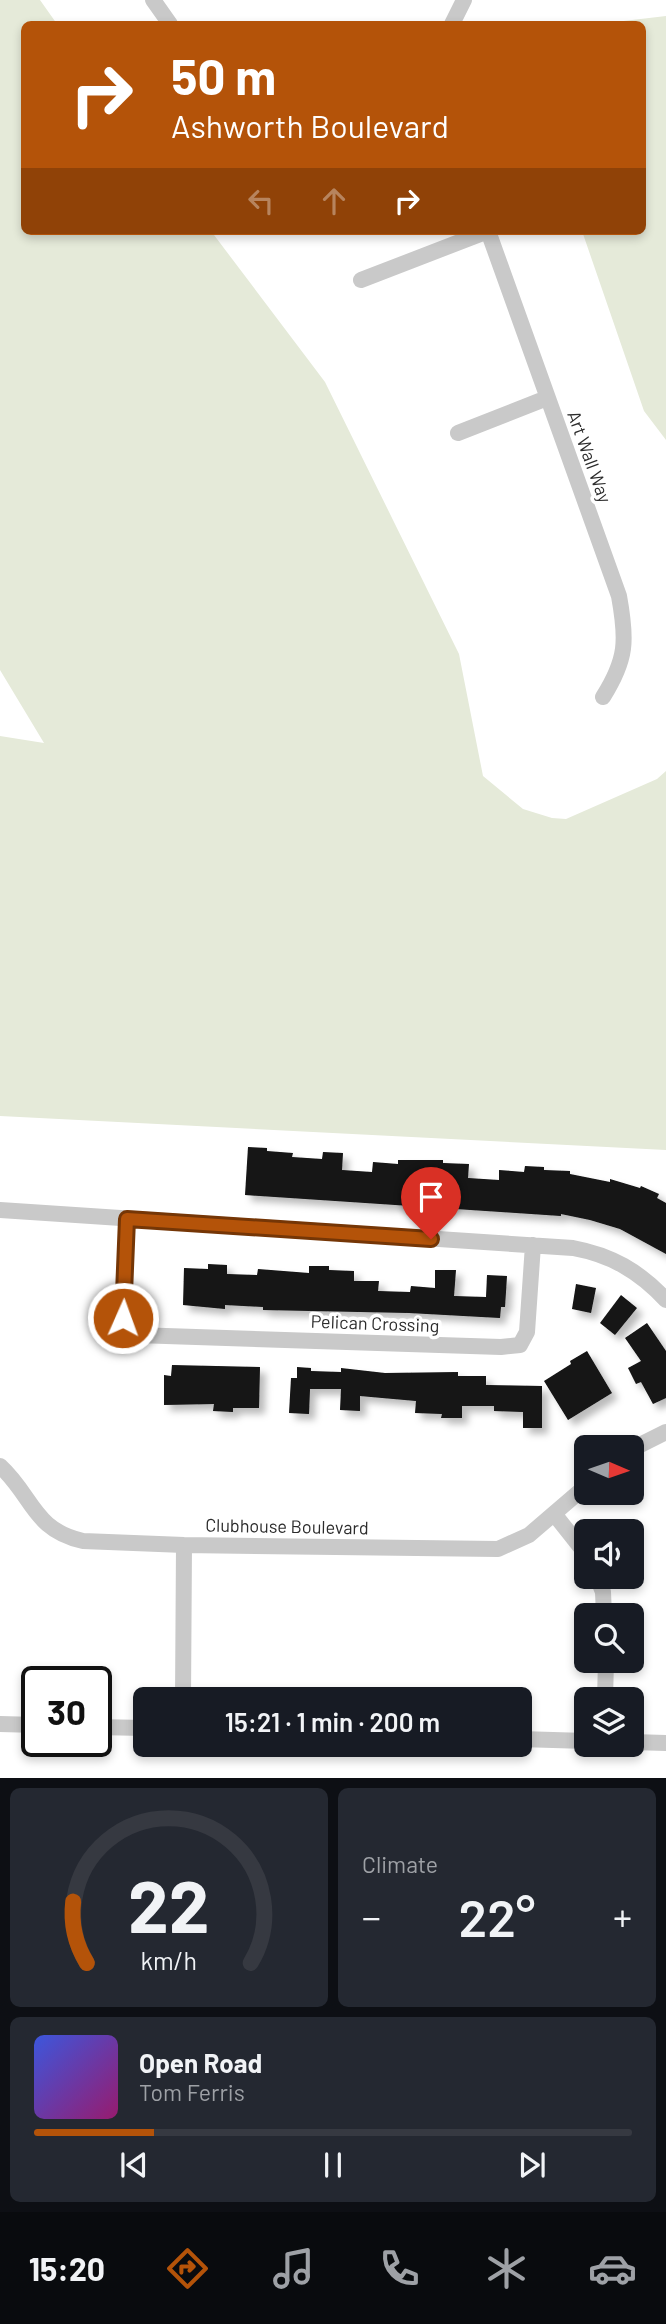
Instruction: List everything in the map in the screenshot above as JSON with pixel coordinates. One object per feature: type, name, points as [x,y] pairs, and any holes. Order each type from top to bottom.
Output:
[{"type":"street","points":[[153,0],[168,21]]},
{"type":"street","points":[[454,21],[464,0]]},
{"type":"street","points":[[361,280],[478,235]]},
{"type":"street","name":"Art Wall Way","points":[[489,235],[619,596],[623,619],[621,664],[603,697]]},
{"type":"street","points":[[458,433],[547,398]]},
{"type":"street","points":[[0,1210],[590,1251],[617,1260],[651,1283],[666,1300]]},
{"type":"street","name":"Pelican Crossing","points":[[127,1219],[123,1318],[128,1330],[136,1335],[501,1348],[520,1345],[527,1332],[533,1245]]},
{"type":"street","points":[[644,1442],[666,1432]]},
{"type":"street","name":"Clubhouse Boulevard","points":[[0,1466],[9,1474],[41,1520],[64,1535],[83,1541],[498,1549],[529,1535],[574,1497]]},
{"type":"street","points":[[555,1515],[574,1539]]},
{"type":"street","points":[[183,1687],[184,1545]]},
{"type":"street","points":[[0,1724],[21,1725]]},
{"type":"street","points":[[112,1727],[133,1728]]},
{"type":"street","points":[[532,1739],[574,1741]]},
{"type":"street","points":[[644,1742],[666,1743]]},
{"type":"green space","points":[[0,0],[40,0],[55,21],[21,21],[21,235],[214,235],[325,382],[459,654],[483,776],[523,809],[552,818],[566,819],[657,779],[666,771],[666,1150],[0,1116],[0,736],[44,743],[0,670]]},
{"type":"green space","points":[[666,16],[666,440],[644,411],[583,235],[646,235],[646,21],[624,21]]},
{"type":"building","points":[[248,1147],[293,1153],[292,1157],[322,1159],[323,1152],[343,1153],[342,1170],[372,1172],[373,1162],[398,1164],[398,1160],[443,1160],[443,1163],[469,1164],[468,1178],[499,1180],[499,1170],[524,1172],[525,1166],[570,1171],[570,1174],[610,1182],[610,1179],[640,1188],[641,1186],[659,1194],[657,1198],[666,1203],[666,1254],[620,1229],[561,1214],[245,1195]]},
{"type":"building","points":[[208,1264],[227,1265],[227,1274],[257,1275],[258,1269],[309,1273],[309,1266],[329,1266],[329,1270],[354,1271],[354,1281],[379,1281],[378,1291],[410,1292],[411,1286],[435,1288],[435,1270],[456,1270],[454,1296],[486,1297],[487,1275],[507,1276],[505,1307],[501,1307],[500,1318],[263,1310],[263,1307],[225,1305],[225,1309],[183,1305],[184,1268],[208,1269]]},
{"type":"building","points":[[576,1284],[596,1288],[591,1313],[572,1309]]},
{"type":"building","points":[[621,1295],[637,1308],[615,1335],[600,1323]]},
{"type":"building","points":[[647,1323],[666,1351],[666,1398],[653,1404],[641,1382],[636,1384],[628,1368],[641,1361],[625,1338]]},
{"type":"building","points":[[587,1351],[612,1393],[568,1420],[544,1381]]},
{"type":"building","points":[[172,1365],[260,1367],[259,1408],[233,1408],[233,1412],[213,1411],[214,1404],[164,1405],[164,1375],[171,1376]]},
{"type":"building","points":[[297,1367],[311,1368],[311,1371],[341,1372],[341,1368],[385,1373],[458,1372],[458,1376],[486,1376],[486,1385],[542,1386],[542,1428],[523,1428],[523,1412],[494,1411],[494,1406],[462,1406],[462,1418],[441,1418],[442,1414],[415,1413],[416,1401],[360,1396],[360,1411],[340,1410],[341,1389],[310,1389],[309,1414],[289,1413],[291,1378],[297,1378]]},
{"type":"route","points":[[123,1318],[127,1219],[431,1239]]}]
